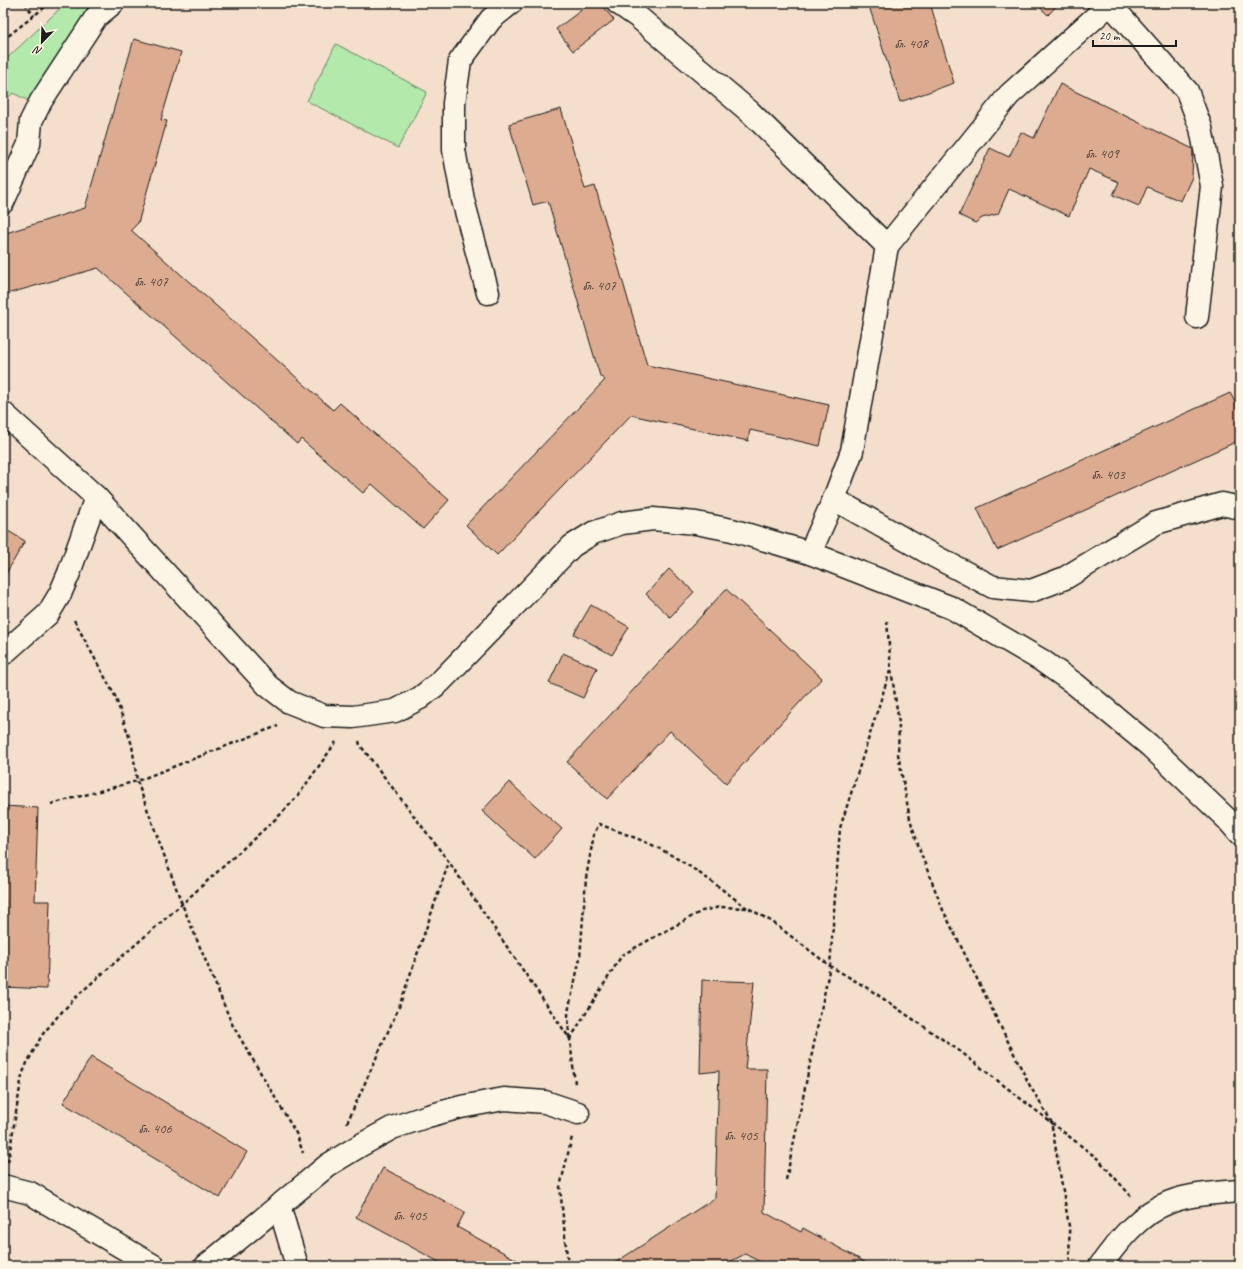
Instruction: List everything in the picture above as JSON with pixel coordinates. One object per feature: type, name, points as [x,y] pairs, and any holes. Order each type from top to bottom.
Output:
[{"type":"lane","points":[[3,202],[29,144],[31,120],[41,101],[96,17],[113,3]]},
{"type":"lane","points":[[488,293],[463,200],[454,150],[454,103],[460,61],[491,19],[511,3]]},
{"type":"lane","points":[[618,3],[638,17],[750,112],[887,246]]},
{"type":"lane","points":[[810,553],[834,499],[852,451],[887,246],[1009,95],[1110,3],[1187,91],[1201,128],[1212,186],[1197,317]]},
{"type":"lane","points":[[3,413],[96,497],[268,686],[289,702],[324,716],[353,717],[395,711],[420,698],[440,682],[572,546],[592,533],[622,523],[653,519],[696,523],[732,530],[810,553],[952,608],[1041,660],[1075,684],[1149,745],[1228,820],[1240,834]]},
{"type":"lane","points":[[3,654],[48,614],[60,594],[96,497]]},
{"type":"lane","points":[[834,499],[934,556],[993,587],[1030,591],[1065,578],[1156,523],[1222,504],[1240,508]]},
{"type":"lane","points":[[206,1266],[328,1165],[392,1128],[461,1107],[504,1099],[545,1102],[578,1113]]},
{"type":"lane","points":[[4,1186],[30,1193],[154,1266]]},
{"type":"lane","points":[[1100,1266],[1125,1235],[1146,1214],[1170,1202],[1197,1196],[1240,1191]]},
{"type":"lane","points":[[278,1205],[297,1266]]},
{"type":"path","points":[[25,3],[34,16]]},
{"type":"path","points":[[3,40],[50,3]]},
{"type":"path","points":[[60,594],[115,696],[132,745],[137,781],[182,904],[232,1024],[297,1136],[312,1178]]},
{"type":"path","points":[[887,621],[891,669],[899,723],[898,754],[910,819],[921,854],[946,917],[1030,1086],[1051,1121],[1069,1226],[1070,1266]]},
{"type":"path","points":[[786,1180],[830,966],[840,828],[891,669]]},
{"type":"path","points":[[353,717],[360,745],[449,862],[570,1039]]},
{"type":"path","points":[[4,1186],[22,1075],[42,1035],[79,994],[182,904],[297,797],[353,717]]},
{"type":"path","points":[[51,804],[137,781],[267,730],[281,726]]},
{"type":"path","points":[[568,1266],[560,1187],[578,1113],[568,1012],[580,958],[589,858],[594,834],[599,824],[674,856],[708,878],[748,908],[771,920],[830,966],[869,989],[961,1052],[1098,1159],[1146,1214]]},
{"type":"path","points":[[344,1129],[398,1007],[449,862]]},
{"type":"path","points":[[570,1039],[622,955],[702,911],[720,907],[748,908]]},
{"type":"green space","points":[[66,3],[99,3],[33,103],[13,93],[3,103],[3,62]]},
{"type":"green space","points":[[336,44],[427,92],[398,148],[307,101]]},
{"type":"building","points":[[591,3],[600,3],[614,20],[573,51],[556,29]]},
{"type":"building","points":[[868,3],[930,3],[954,83],[900,102]]},
{"type":"building","points":[[1035,3],[1059,3],[1048,15]]},
{"type":"building","points":[[134,39],[181,52],[161,120],[167,121],[138,223],[131,230],[333,410],[340,403],[449,500],[423,529],[372,484],[363,493],[301,439],[297,444],[98,268],[3,295],[3,234],[85,208]]},
{"type":"building","points":[[1060,84],[1193,149],[1192,177],[1181,201],[1147,187],[1139,206],[1113,195],[1119,182],[1089,169],[1069,216],[1009,189],[998,214],[982,218],[975,223],[959,215],[990,148],[1009,157],[1021,132],[1034,138]]},
{"type":"building","points":[[561,109],[585,189],[595,186],[647,365],[829,405],[820,446],[750,430],[748,441],[631,415],[497,555],[466,525],[605,380],[600,376],[548,201],[533,205],[509,124]]},
{"type":"building","points":[[1230,393],[1240,411],[1240,440],[997,550],[977,508]]},
{"type":"building","points":[[3,528],[25,541],[3,579]]},
{"type":"building","points":[[669,569],[694,592],[670,617],[646,594]]},
{"type":"building","points":[[726,589],[822,678],[726,783],[670,731],[607,799],[567,762]]},
{"type":"building","points":[[591,605],[629,627],[612,655],[574,634]]},
{"type":"building","points":[[563,653],[597,668],[583,698],[549,683]]},
{"type":"building","points":[[509,782],[562,829],[535,859],[482,811]]},
{"type":"building","points":[[3,806],[38,808],[35,901],[50,901],[47,989],[3,987],[5,899],[3,899]]},
{"type":"building","points":[[702,980],[754,982],[745,1069],[767,1069],[764,1212],[801,1232],[803,1228],[872,1266],[768,1266],[745,1254],[722,1266],[610,1266],[715,1198],[719,1071],[700,1073]]},
{"type":"building","points":[[91,1057],[247,1152],[220,1198],[63,1103]]},
{"type":"building","points":[[383,1168],[465,1212],[457,1227],[528,1266],[438,1266],[439,1262],[356,1217]]}]
